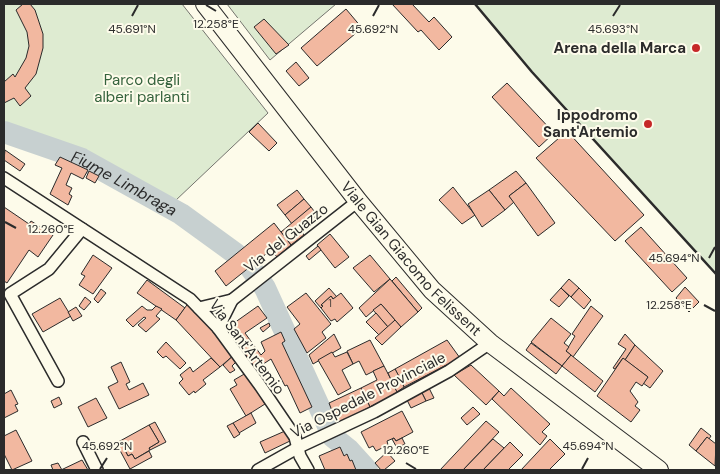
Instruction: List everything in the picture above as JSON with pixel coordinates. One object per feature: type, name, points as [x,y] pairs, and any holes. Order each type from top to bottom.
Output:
[{"type":"main road","name":"Viale Gian Giacomo Felissent","points":[[205,4],[358,201],[432,290],[490,343],[659,470]]},
{"type":"street","name":"Via Sant'Artemio","points":[[4,178],[182,292],[199,308],[218,328],[268,398],[299,447],[300,456],[308,470]]},
{"type":"street","name":"Via del Guazzo","points":[[218,328],[232,300],[358,201]]},
{"type":"street","points":[[58,381],[10,294],[49,269],[82,229]]},
{"type":"street","name":"Via del Guazzo","points":[[199,308],[232,300]]},
{"type":"street","name":"Via Ospedale Provinciale","points":[[258,470],[299,447],[374,412],[450,371],[490,343]]},
{"type":"street","points":[[83,442],[98,470]]},
{"type":"green space","name":"Parco degli alberi parlanti","points":[[4,4],[182,4],[268,113],[175,201],[154,189],[91,160],[4,128]]},
{"type":"green space","points":[[227,4],[336,4],[270,60]]},
{"type":"green space","name":"Ippodromo Sant'Artemio","points":[[475,4],[716,4],[716,274],[532,72]]},
{"type":"building","points":[[23,4],[30,4],[35,10],[43,34],[43,48],[36,74],[25,88],[31,96],[20,106],[14,98],[4,103],[4,82],[13,74],[15,77],[26,58],[29,46],[27,32],[16,10]]},
{"type":"building","points":[[392,4],[412,4],[429,22],[434,17],[452,37],[439,50],[421,30],[418,32]]},
{"type":"building","points":[[346,9],[362,28],[317,66],[301,48]]},
{"type":"building","points":[[264,19],[289,45],[276,54],[254,27]]},
{"type":"building","points":[[296,62],[309,78],[299,86],[286,71]]},
{"type":"building","points":[[507,83],[554,133],[539,147],[492,97]]},
{"type":"building","points":[[258,123],[277,143],[269,151],[249,132]]},
{"type":"building","points":[[567,131],[644,215],[615,241],[536,158]]},
{"type":"building","points":[[5,150],[25,164],[20,171],[4,160]]},
{"type":"building","points":[[60,157],[88,170],[83,179],[71,173],[66,185],[72,188],[69,194],[72,196],[68,205],[50,194],[62,168],[55,165]]},
{"type":"building","points":[[89,171],[99,176],[95,183],[86,178]]},
{"type":"building","points":[[516,171],[526,183],[509,196],[514,202],[505,210],[489,190]]},
{"type":"building","points":[[526,183],[555,223],[538,236],[509,196]]},
{"type":"building","points":[[453,187],[475,215],[462,224],[439,200]]},
{"type":"building","points":[[297,190],[304,199],[285,215],[277,205]]},
{"type":"building","points":[[489,190],[505,210],[482,227],[468,204]]},
{"type":"building","points":[[304,199],[311,207],[292,224],[285,215]]},
{"type":"building","points":[[4,207],[29,224],[31,221],[53,235],[38,257],[29,250],[7,283],[4,281]]},
{"type":"building","points":[[311,207],[317,215],[300,229],[304,235],[291,245],[281,232]]},
{"type":"building","points":[[274,223],[291,245],[277,257],[271,250],[226,286],[215,271]]},
{"type":"building","points":[[641,227],[687,278],[672,292],[625,241]]},
{"type":"building","points":[[330,234],[349,257],[335,268],[317,245]]},
{"type":"building","points":[[318,246],[321,250],[309,260],[306,256]]},
{"type":"building","points":[[93,255],[112,268],[93,294],[79,285],[85,276],[81,274]]},
{"type":"building","points":[[370,255],[390,279],[374,292],[353,268]]},
{"type":"building","points":[[396,277],[422,308],[418,312],[392,281]]},
{"type":"building","points":[[390,279],[418,312],[401,327],[381,304],[366,317],[359,308]]},
{"type":"building","points":[[569,279],[579,288],[571,297],[561,288]]},
{"type":"building","points":[[147,280],[185,308],[176,320],[137,293]]},
{"type":"building","points":[[685,287],[699,302],[689,312],[676,298]]},
{"type":"building","points":[[329,288],[337,297],[333,299],[331,296],[321,305],[323,306],[321,308],[315,301]]},
{"type":"building","points":[[561,288],[569,296],[559,307],[550,300]]},
{"type":"building","points":[[579,288],[591,300],[584,309],[571,297]]},
{"type":"building","points":[[101,289],[106,293],[98,303],[94,299]]},
{"type":"building","points":[[306,293],[331,324],[322,332],[326,338],[307,353],[294,329],[300,324],[287,307]]},
{"type":"building","points":[[341,293],[353,308],[337,322],[335,319],[331,321],[321,308],[323,306],[321,305],[331,296],[333,299]]},
{"type":"building","points":[[85,297],[91,302],[84,310],[79,306]]},
{"type":"building","points":[[60,298],[71,316],[43,332],[32,314]]},
{"type":"building","points":[[189,302],[235,354],[220,367],[176,320]]},
{"type":"building","points":[[381,304],[395,320],[388,327],[373,310]]},
{"type":"building","points":[[142,306],[147,310],[152,310],[156,306],[162,309],[156,316],[160,319],[146,332],[138,325],[146,318],[144,317],[133,327],[126,320]]},
{"type":"building","points":[[258,306],[267,318],[245,333],[261,355],[265,351],[261,342],[281,332],[285,341],[282,343],[312,407],[300,413],[287,385],[285,386],[271,359],[254,370],[227,328]]},
{"type":"building","points":[[591,306],[603,316],[573,357],[566,351],[575,336],[572,334]]},
{"type":"building","points":[[76,307],[82,316],[73,321],[68,312]]},
{"type":"building","points":[[376,313],[388,327],[379,335],[366,322]]},
{"type":"building","points":[[551,318],[571,334],[564,343],[569,347],[566,351],[571,355],[562,366],[531,342]]},
{"type":"building","points":[[395,320],[401,327],[382,345],[375,338]]},
{"type":"building","points":[[269,323],[270,326],[263,332],[260,328]]},
{"type":"building","points":[[334,334],[341,348],[313,364],[309,355]]},
{"type":"building","points":[[625,334],[635,345],[625,360],[623,358],[615,369],[613,368],[626,349],[618,344]]},
{"type":"building","points":[[370,340],[384,366],[366,375],[359,361],[353,364],[347,351]]},
{"type":"building","points":[[447,340],[460,358],[404,387],[395,369]]},
{"type":"building","points":[[166,342],[186,363],[180,369],[166,356],[163,358],[157,352]]},
{"type":"building","points":[[531,343],[562,366],[556,374],[526,350]]},
{"type":"building","points":[[635,345],[663,371],[650,388],[643,383],[648,377],[625,360]]},
{"type":"building","points":[[332,352],[335,357],[347,352],[353,364],[342,370],[351,388],[338,395],[318,360]]},
{"type":"building","points":[[235,354],[239,359],[232,366],[235,370],[230,373],[223,365]]},
{"type":"building","points":[[571,355],[603,381],[595,392],[562,366]]},
{"type":"building","points":[[211,358],[220,367],[203,380],[206,384],[195,393],[194,391],[189,395],[179,383],[183,379],[180,375],[190,367],[193,372]]},
{"type":"building","points":[[623,358],[648,377],[642,386],[636,382],[630,391],[638,402],[635,406],[640,410],[631,422],[597,396]]},
{"type":"building","points":[[121,362],[130,382],[126,384],[129,390],[143,383],[149,395],[119,409],[108,387],[118,382],[111,367]]},
{"type":"building","points":[[471,365],[499,391],[486,405],[454,375]]},
{"type":"building","points":[[384,366],[398,393],[370,407],[361,388],[377,380],[373,371]]},
{"type":"building","points":[[395,369],[401,380],[393,384],[388,373]]},
{"type":"building","points":[[246,373],[265,404],[246,416],[230,389],[237,385],[234,380]]},
{"type":"building","points":[[401,380],[404,387],[397,392],[393,384]]},
{"type":"building","points":[[361,388],[370,407],[337,424],[329,403]]},
{"type":"building","points":[[429,388],[434,398],[426,401],[421,391]]},
{"type":"building","points":[[511,388],[550,424],[542,432],[547,436],[540,445],[492,399],[499,391],[504,396]]},
{"type":"building","points":[[11,390],[18,404],[15,405],[18,411],[4,418],[4,394]]},
{"type":"building","points":[[421,391],[426,401],[411,408],[406,398]]},
{"type":"building","points":[[59,397],[62,404],[54,408],[51,401]]},
{"type":"building","points":[[96,398],[107,418],[88,427],[78,407]]},
{"type":"building","points":[[473,407],[480,414],[467,425],[461,418]]},
{"type":"building","points":[[402,411],[413,432],[396,441],[394,438],[387,441],[388,445],[376,451],[373,446],[369,448],[361,432]]},
{"type":"building","points":[[251,413],[256,423],[239,433],[233,423]]},
{"type":"building","points":[[486,421],[499,432],[463,470],[440,470]]},
{"type":"building","points":[[155,422],[166,442],[150,450],[149,448],[159,442],[149,425]]},
{"type":"building","points":[[233,423],[240,434],[234,438],[227,426]]},
{"type":"building","points":[[149,425],[159,442],[135,459],[132,454],[128,456],[120,441]]},
{"type":"building","points":[[701,428],[711,436],[709,439],[707,437],[696,451],[689,445]]},
{"type":"building","points":[[16,430],[32,461],[12,470],[4,454],[4,436]]},
{"type":"building","points":[[285,431],[290,441],[265,453],[260,442]]},
{"type":"building","points":[[707,437],[716,444],[715,466],[696,451]]},
{"type":"building","points":[[394,438],[396,441],[402,438],[405,444],[397,448],[392,439]]},
{"type":"building","points":[[493,439],[504,448],[483,470],[463,470]]},
{"type":"building","points":[[550,439],[565,454],[549,470],[521,470]]},
{"type":"building","points":[[120,441],[128,456],[132,454],[135,459],[149,451],[152,457],[130,469],[116,443]]},
{"type":"building","points":[[510,442],[523,455],[508,470],[483,470]]},
{"type":"building","points":[[340,447],[344,456],[347,454],[350,461],[352,460],[356,470],[325,470],[319,456]]},
{"type":"building","points":[[387,452],[395,461],[384,470],[381,470],[375,463]]},
{"type":"building","points":[[82,460],[88,470],[61,470]]},
{"type":"building","points":[[58,463],[62,470],[53,470],[51,465]]},
{"type":"waterway","name":"Fiume Limbraga","points":[[4,132],[82,159],[181,214],[236,254]]},
{"type":"waterway","name":"Fiume Limbraga","points":[[250,267],[265,288],[333,437],[348,449],[367,470]]},
{"type":"wall","points":[[475,4],[532,72],[716,274]]},
{"type":"place","name":"Arena della Marca","points":[[696,48]]},
{"type":"place","name":"Ippodromo Sant'Artemio","points":[[648,124]]}]
